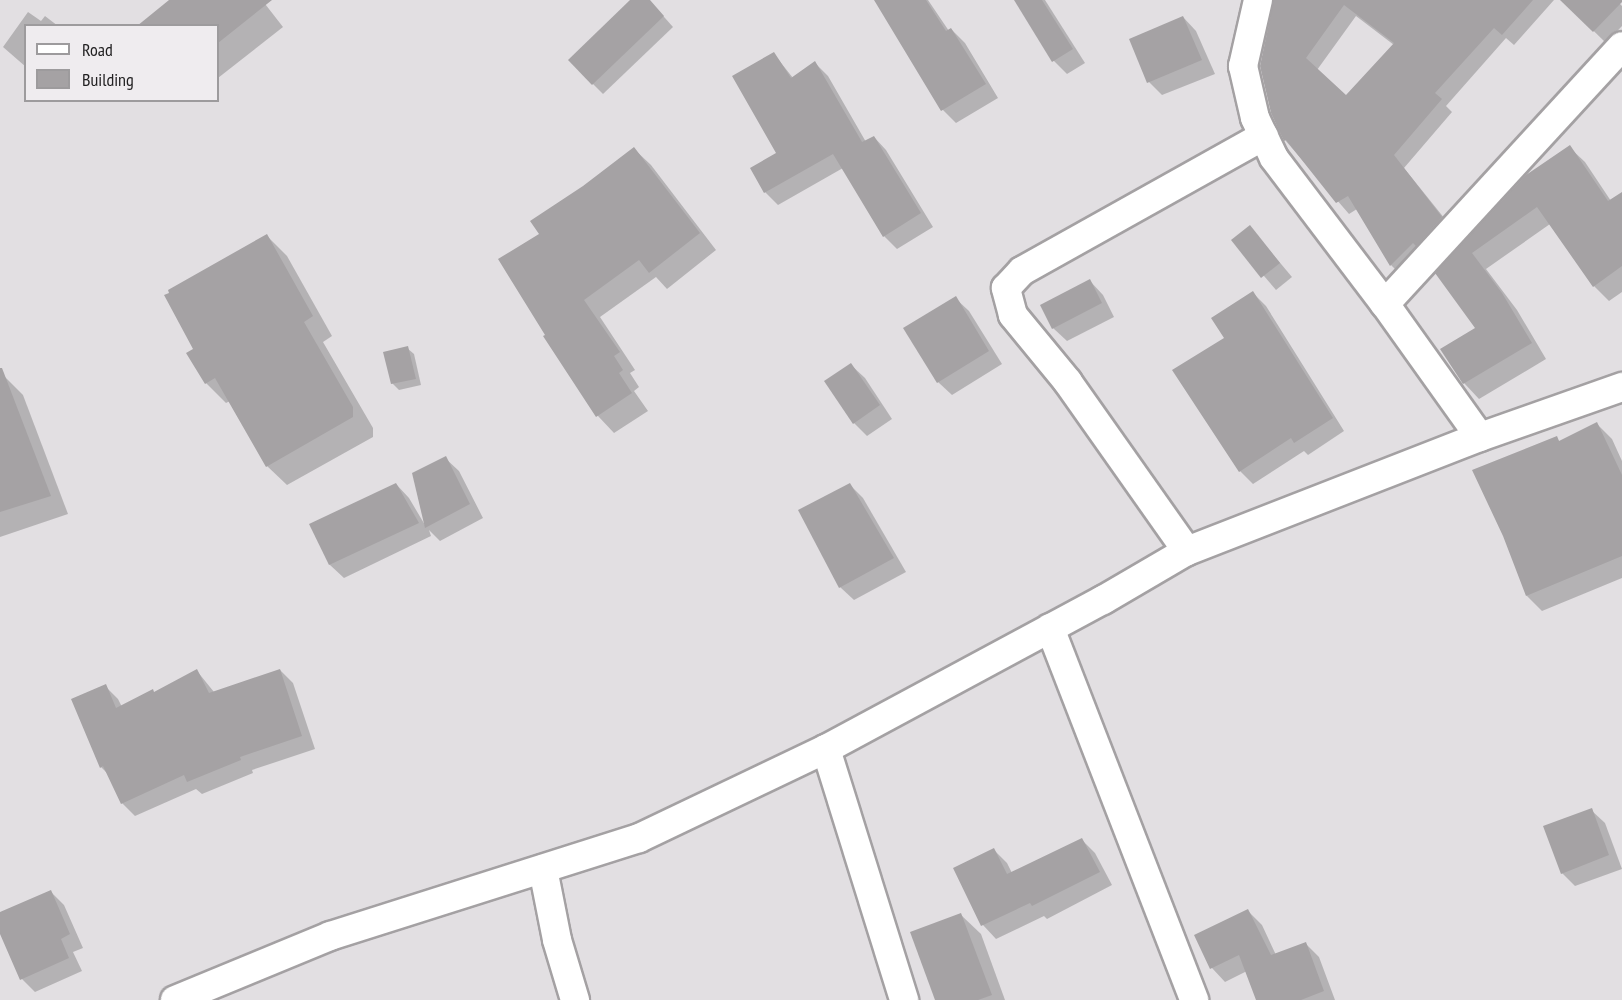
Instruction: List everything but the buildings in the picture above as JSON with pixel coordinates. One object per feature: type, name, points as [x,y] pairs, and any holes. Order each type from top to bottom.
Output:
[{"type":"street","points":[[1258,0],[1243,66],[1255,118],[1274,158],[1385,304],[1480,437]]},
{"type":"street","points":[[1385,304],[1622,46]]},
{"type":"street","points":[[1187,551],[1068,382],[1013,315],[1006,288],[1022,270],[1264,136]]},
{"type":"street","points":[[175,1000],[330,936],[639,838],[826,749],[1187,551],[1480,437],[1622,387]]},
{"type":"street","points":[[1050,628],[1194,1000]]},
{"type":"street","points":[[826,749],[904,1000]]},
{"type":"street","points":[[543,869],[556,940],[575,1000]]}]
